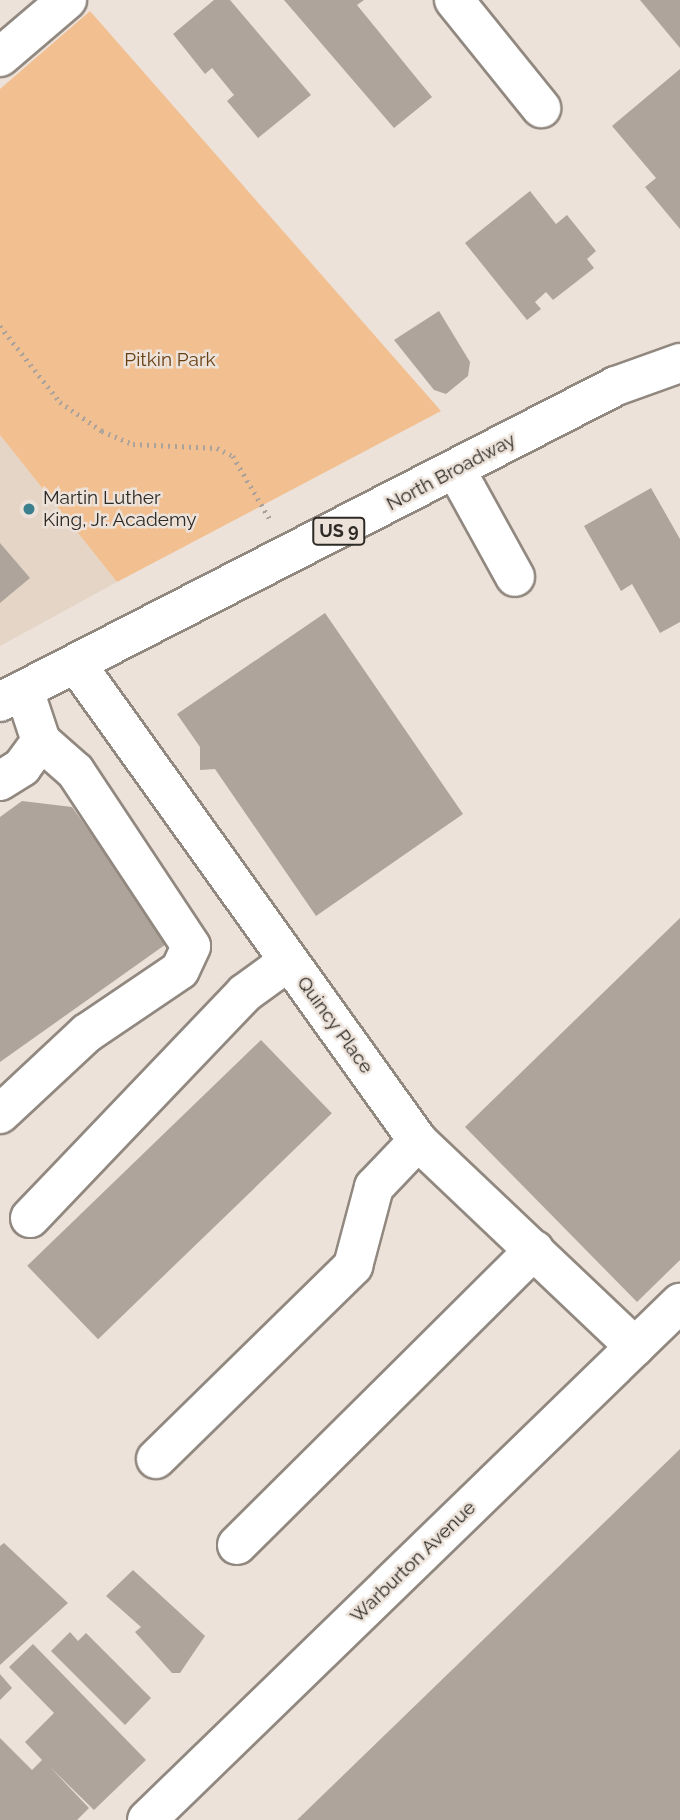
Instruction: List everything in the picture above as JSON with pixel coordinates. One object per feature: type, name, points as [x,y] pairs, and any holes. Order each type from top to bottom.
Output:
[{"type":"street","points":[[0,57],[67,0]]},
{"type":"street","points":[[454,0],[541,108]]},
{"type":"street","name":"North Broadway","points":[[12,696],[77,666],[616,386],[680,363]]},
{"type":"street","points":[[456,470],[514,577]]},
{"type":"street","name":"Quincy Place","points":[[77,666],[418,1141],[635,1347]]},
{"type":"street","points":[[0,1114],[87,1033],[180,970],[191,946],[75,771],[41,741],[12,696]]},
{"type":"street","points":[[0,781],[22,767],[41,741]]},
{"type":"street","points":[[30,1218],[245,993],[289,961]]},
{"type":"street","points":[[156,1459],[353,1266],[374,1187],[418,1141]]},
{"type":"street","points":[[237,1545],[534,1250]]},
{"type":"street","name":"Warburton Avenue","points":[[147,1820],[680,1303]]},
{"type":"path","points":[[0,326],[60,402],[102,431],[133,443],[217,448],[233,456],[289,556]]},
{"type":"shaded area","name":"Martin Luther King, Jr. Academy","points":[[0,435],[117,582],[0,646]]},
{"type":"green space","name":"Pitkin Park","points":[[90,11],[441,411],[117,582],[0,435],[0,89]]},
{"type":"building","points":[[214,0],[230,0],[311,95],[258,138],[227,101],[234,95],[212,68],[205,74],[173,34]]},
{"type":"building","points":[[284,0],[364,0],[357,5],[432,97],[394,128]]},
{"type":"building","points":[[640,0],[680,0],[680,48]]},
{"type":"building","points":[[680,69],[680,229],[645,187],[656,178],[612,126]]},
{"type":"building","points":[[530,191],[556,224],[567,215],[596,251],[587,259],[594,268],[553,300],[546,292],[535,302],[541,309],[527,320],[465,243]]},
{"type":"building","points":[[439,311],[470,362],[468,376],[446,394],[434,390],[394,340]]},
{"type":"building","points":[[651,488],[680,539],[680,622],[660,633],[632,584],[621,591],[584,526]]},
{"type":"building","points":[[0,543],[30,578],[0,603]]},
{"type":"building","points":[[325,613],[463,814],[316,916],[215,769],[200,770],[200,747],[177,714]]},
{"type":"building","points":[[22,801],[72,807],[169,942],[0,1062],[0,817]]},
{"type":"building","points":[[680,918],[680,1260],[637,1302],[465,1127]]},
{"type":"building","points":[[261,1040],[332,1113],[98,1339],[27,1266]]},
{"type":"building","points":[[680,1449],[680,1820],[297,1820],[677,1452]]},
{"type":"building","points":[[4,1543],[68,1603],[0,1665],[0,1546]]},
{"type":"building","points":[[133,1570],[205,1636],[180,1673],[172,1673],[135,1632],[141,1627],[106,1596]]},
{"type":"building","points":[[70,1632],[78,1641],[86,1633],[151,1698],[125,1725],[51,1651]]},
{"type":"building","points":[[33,1644],[146,1760],[94,1810],[49,1766],[89,1808],[77,1820],[0,1820],[0,1738],[32,1770],[42,1760],[25,1742],[54,1713],[9,1667]]},
{"type":"building","points":[[0,1674],[12,1688],[0,1700]]},
{"type":"place","name":"Martin Luther King, Jr. Academy","points":[[29,509]]}]
